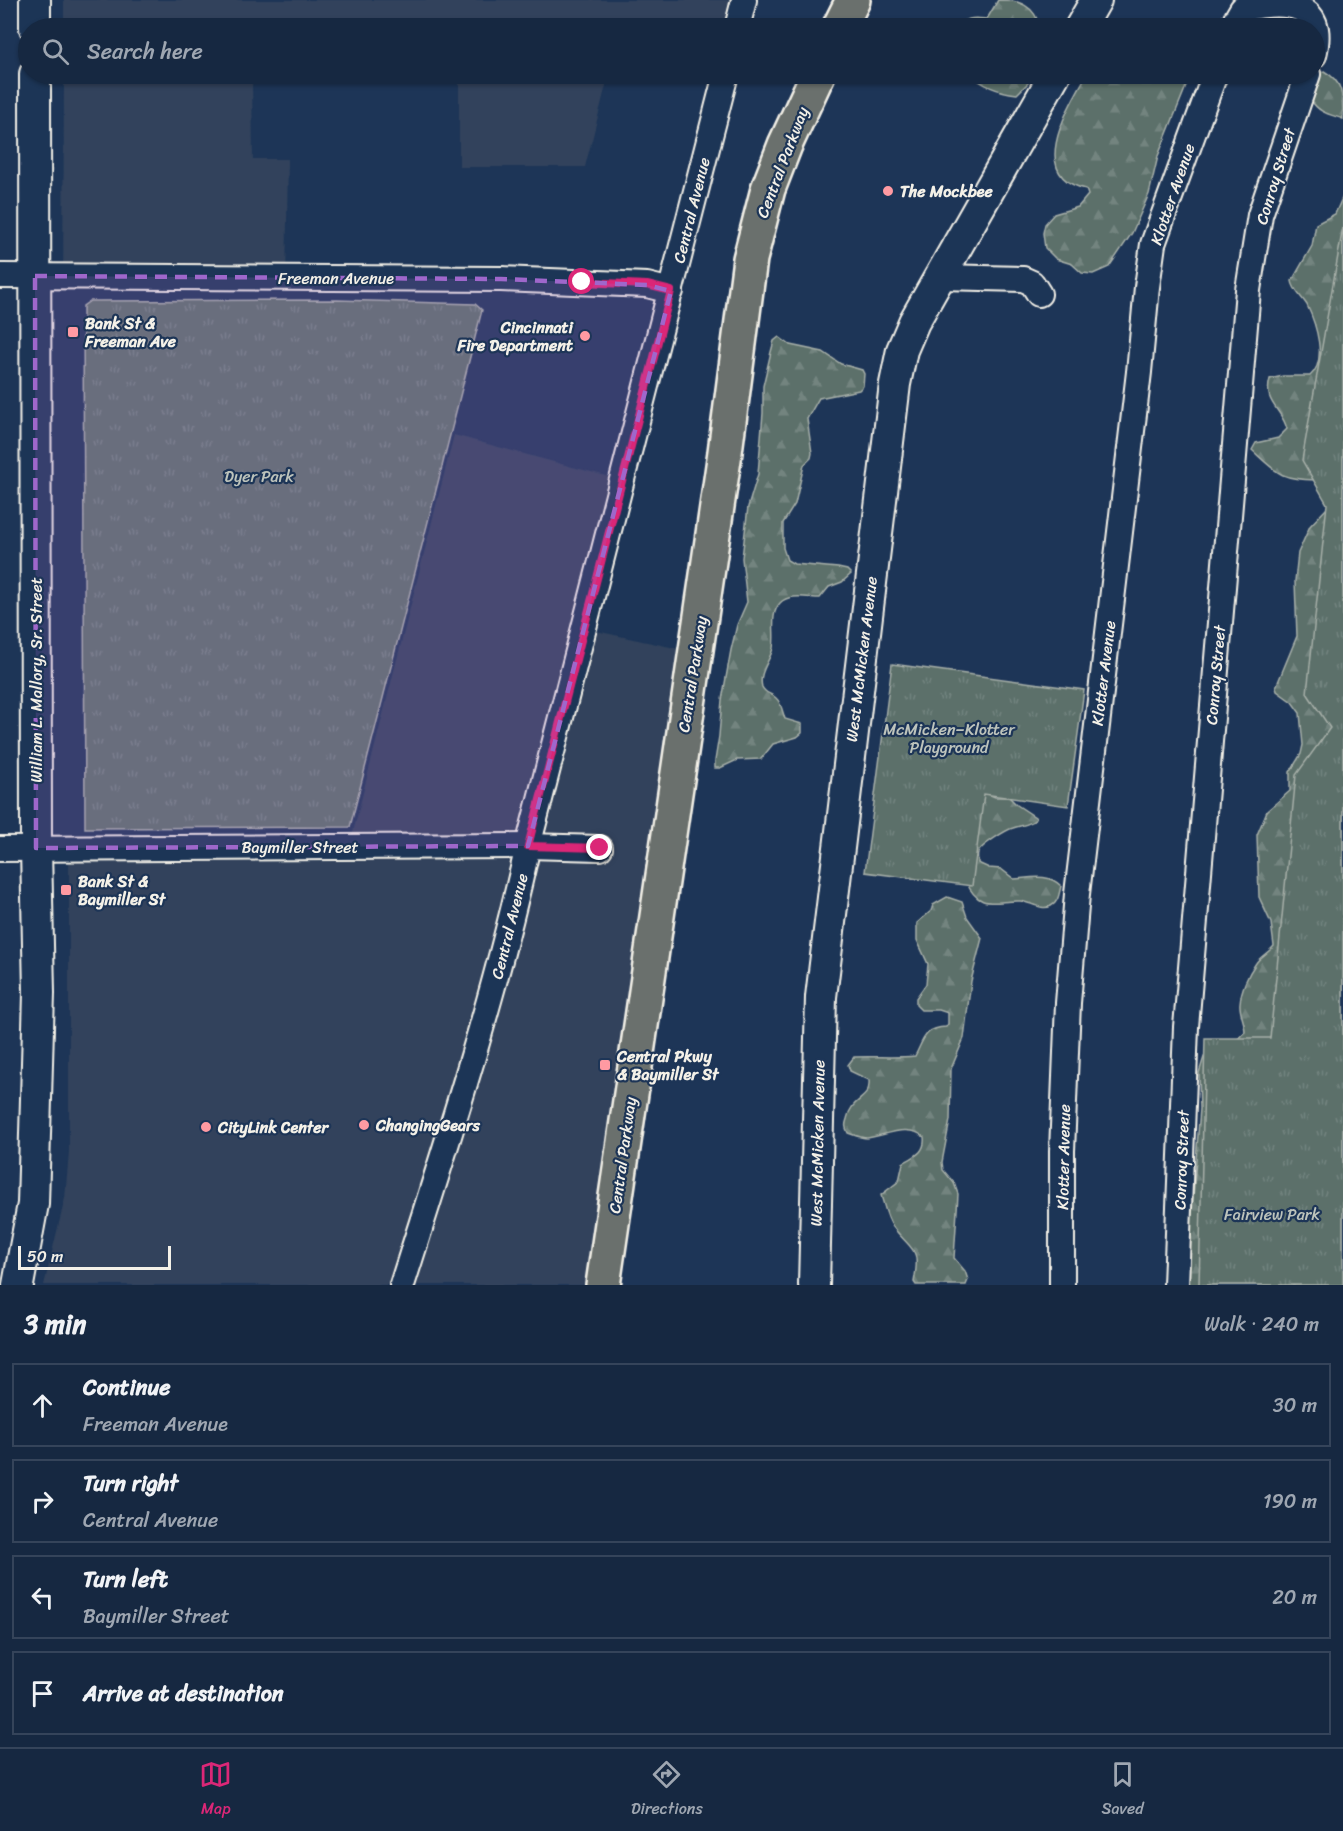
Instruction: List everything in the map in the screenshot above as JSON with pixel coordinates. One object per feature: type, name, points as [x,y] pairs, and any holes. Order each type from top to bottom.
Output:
[{"type":"main road","points":[[844,18],[853,0]]},
{"type":"main road","name":"Central Parkway","points":[[603,1285],[725,452],[750,259],[768,189],[785,145],[813,84]]},
{"type":"street","points":[[35,0],[35,18]]},
{"type":"street","points":[[740,18],[744,0]]},
{"type":"street","points":[[1086,18],[1096,0]]},
{"type":"street","points":[[1237,18],[1242,9],[1250,7],[1293,5],[1306,10],[1313,18]]},
{"type":"street","name":"William L. Mallory, Sr. Street","points":[[18,1285],[33,1204],[39,993],[36,848],[35,84]]},
{"type":"street","name":"Central Avenue","points":[[402,1285],[476,1052],[499,969],[528,846],[723,84]]},
{"type":"street","name":"West McMicken Avenue","points":[[814,1285],[821,997],[891,418],[902,350],[914,322],[1049,84]]},
{"type":"street","name":"Klotter Avenue","points":[[1062,1285],[1062,1151],[1068,1003],[1077,894],[1138,384],[1147,287],[1154,244],[1211,84]]},
{"type":"street","name":"Conroy Street","points":[[1176,1285],[1186,1027],[1248,290],[1260,215],[1305,84]]},
{"type":"street","name":"Freeman Avenue","points":[[0,276],[501,279],[647,285],[671,291]]},
{"type":"street","points":[[941,277],[1023,279],[1032,283],[1039,294]]},
{"type":"street","name":"Baymiller Street","points":[[0,849],[528,846],[600,848]]},
{"type":"highlighted area","points":[[35,276],[501,279],[647,285],[671,291],[528,846],[36,848]]},
{"type":"shaded area","points":[[64,0],[730,0],[726,18],[64,18]]},
{"type":"shaded area","points":[[64,84],[252,84],[253,159],[288,159],[286,289],[63,288]]},
{"type":"shaded area","points":[[459,84],[606,84],[585,167],[459,167]]},
{"type":"shaded area","points":[[454,435],[610,477],[573,626],[689,651],[595,1285],[44,1285],[65,1198],[69,1152],[69,841],[351,840]]},
{"type":"green space","points":[[998,0],[1025,5],[1037,18],[988,18]]},
{"type":"green space","points":[[1325,72],[1335,80],[1341,90],[1343,119],[1321,110],[1311,100],[1313,84],[1325,84]]},
{"type":"green space","points":[[984,84],[1027,84],[1017,94]]},
{"type":"green space","points":[[1081,84],[1187,84],[1158,156],[1149,194],[1132,233],[1109,267],[1093,274],[1082,273],[1072,264],[1056,259],[1045,248],[1043,233],[1045,224],[1054,214],[1078,207],[1088,195],[1086,189],[1068,182],[1058,170],[1055,155],[1057,138]]},
{"type":"green space","name":"Fairview Park","points":[[1343,196],[1343,1248],[1336,1285],[1189,1285],[1187,1274],[1200,1109],[1199,1073],[1204,1057],[1210,1050],[1235,1041],[1245,1032],[1240,1007],[1243,988],[1256,963],[1274,946],[1271,923],[1259,897],[1257,835],[1267,811],[1290,791],[1290,772],[1301,754],[1303,745],[1300,713],[1292,702],[1277,691],[1276,687],[1297,636],[1295,581],[1298,553],[1310,526],[1328,507],[1331,495],[1316,480],[1280,474],[1252,450],[1256,443],[1278,438],[1287,429],[1271,400],[1270,379],[1283,376],[1310,376],[1318,361],[1319,342],[1314,322],[1307,305],[1292,281],[1312,246],[1316,224],[1335,214]]},
{"type":"green space","name":"Fairview Park","points":[[1343,227],[1343,1285],[1199,1285],[1205,1038],[1270,1038],[1296,775],[1330,728],[1307,693],[1327,504],[1302,460]]},
{"type":"green space","name":"Dyer Park","points":[[337,300],[475,304],[482,310],[350,827],[85,828],[83,306],[90,301]]},
{"type":"green space","points":[[779,337],[790,345],[823,352],[841,364],[862,370],[864,374],[863,386],[859,390],[819,398],[807,419],[811,458],[804,465],[795,504],[783,523],[783,548],[787,560],[794,564],[838,568],[847,570],[851,574],[842,582],[829,587],[820,598],[793,597],[784,600],[775,613],[773,648],[763,672],[762,687],[778,700],[785,719],[802,724],[802,733],[797,737],[773,744],[761,759],[737,760],[715,768],[722,700],[731,650],[737,625],[747,602],[742,558],[748,507],[758,474],[763,386],[774,341]]},
{"type":"green space","name":"McMicken–Klotter Playground","points":[[892,664],[1084,690],[1068,806],[984,794],[972,886],[865,872]]},
{"type":"green space","points":[[967,785],[995,797],[1009,797],[1036,819],[1010,829],[988,843],[978,853],[978,863],[989,868],[1001,869],[1014,879],[1039,877],[1051,879],[1061,886],[1054,904],[1040,907],[1020,901],[982,901],[971,891],[966,881],[964,864]]},
{"type":"green space","points":[[947,897],[962,902],[967,917],[982,938],[971,981],[964,1038],[951,1069],[950,1120],[942,1162],[943,1170],[954,1183],[958,1194],[954,1258],[965,1271],[968,1280],[966,1285],[916,1285],[914,1282],[915,1255],[891,1224],[881,1195],[899,1181],[903,1163],[921,1150],[924,1137],[911,1131],[867,1138],[848,1133],[846,1124],[849,1112],[867,1092],[869,1080],[850,1071],[848,1065],[854,1057],[915,1056],[929,1032],[946,1027],[948,1024],[948,1013],[939,1010],[921,1010],[916,1005],[916,998],[926,984],[928,964],[917,940],[917,923],[931,911],[933,905]]},
{"type":"place","name":"The Mockbee","points":[[888,191]]},
{"type":"place","name":"Bank St & Freeman Ave","points":[[73,332]]},
{"type":"place","name":"Cincinnati Fire Department","points":[[585,336]]},
{"type":"place","name":"Bank St & Baymiller St","points":[[66,890]]},
{"type":"place","name":"Central Pkwy & Baymiller St","points":[[605,1065]]},
{"type":"place","name":"ChangingGears","points":[[364,1125]]},
{"type":"place","name":"CityLink Center","points":[[206,1127]]},
{"type":"route","points":[[582,282],[647,285],[671,291],[528,846],[600,848]]}]
